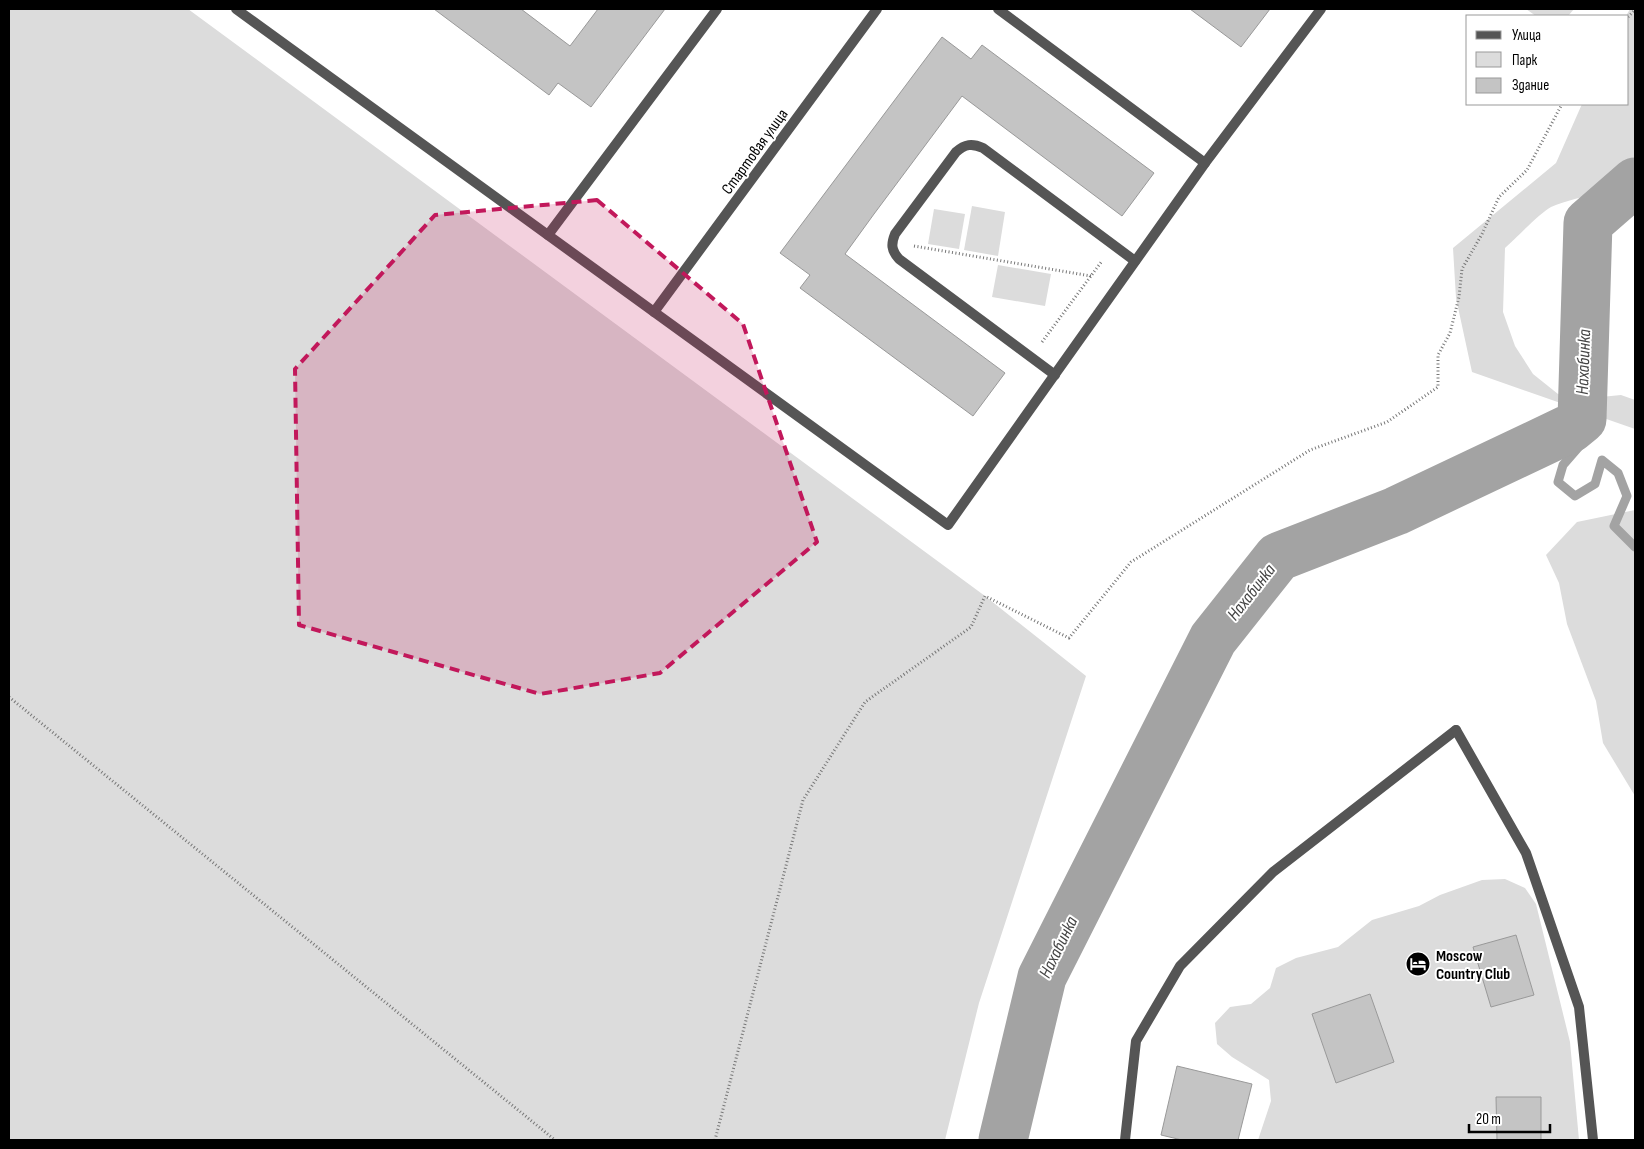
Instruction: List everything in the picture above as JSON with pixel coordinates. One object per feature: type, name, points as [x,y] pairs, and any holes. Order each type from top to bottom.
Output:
[{"type":"street","points":[[236,9],[948,525],[1205,163],[1321,9]]},
{"type":"street","points":[[548,235],[717,9]]},
{"type":"street","name":"Стартовая улица","points":[[654,312],[877,9]]},
{"type":"street","points":[[998,9],[1205,163]]},
{"type":"street","points":[[1055,375],[892,252],[892,242],[895,234],[956,152],[963,145],[975,144],[1135,261]]},
{"type":"street","points":[[1125,1140],[1136,1041],[1180,966],[1273,872],[1456,730],[1526,853],[1579,1007],[1593,1140]]},
{"type":"path","points":[[715,1140],[803,800],[865,702],[971,627],[985,596],[1069,638],[1131,562],[1310,450],[1387,422],[1438,387],[1438,355],[1450,333],[1459,297],[1462,269],[1482,234],[1499,197],[1527,170],[1561,105]]},
{"type":"path","points":[[892,242],[1091,276]]},
{"type":"path","points":[[1031,357],[1114,246]]},
{"type":"path","points":[[9,697],[555,1140]]},
{"type":"highlighted area","points":[[597,200],[743,324],[817,542],[660,673],[540,694],[299,625],[295,369],[435,215]]},
{"type":"green space","points":[[9,9],[188,9],[985,596],[1086,676],[979,1003],[945,1140],[9,1140]]},
{"type":"green space","points":[[1526,9],[1574,9],[1569,15],[1535,15]]},
{"type":"green space","points":[[1630,9],[1635,9],[1635,165],[1618,183],[1608,188],[1551,207],[1505,248],[1503,312],[1515,346],[1533,374],[1558,394],[1591,398],[1621,395],[1635,400],[1635,429],[1472,372],[1456,298],[1453,248],[1556,163],[1582,105],[1629,105],[1629,15],[1627,15]]},
{"type":"green space","points":[[972,206],[1005,212],[998,256],[964,250]]},
{"type":"green space","points":[[934,209],[965,214],[959,249],[928,244]]},
{"type":"green space","points":[[998,265],[1051,274],[1045,306],[992,297]]},
{"type":"green space","points":[[1635,510],[1635,796],[1603,743],[1596,701],[1567,624],[1559,583],[1546,555],[1577,522]]},
{"type":"green space","points":[[1505,879],[1525,888],[1536,904],[1570,1042],[1579,1140],[1258,1140],[1271,1101],[1269,1080],[1232,1057],[1217,1044],[1215,1023],[1230,1007],[1251,1004],[1270,988],[1276,968],[1296,958],[1338,947],[1372,920],[1419,906],[1440,895],[1482,880]]},
{"type":"building","points":[[434,9],[521,9],[570,46],[598,9],[665,9],[591,107],[558,83],[549,95]]},
{"type":"building","points":[[1190,9],[1270,9],[1241,47]]},
{"type":"building","points":[[942,37],[971,59],[982,45],[1154,173],[1122,216],[962,96],[874,214],[845,254],[1005,373],[973,416],[800,288],[810,275],[780,253]]},
{"type":"building","points":[[1516,935],[1534,995],[1491,1007],[1473,947]]},
{"type":"building","points":[[1370,994],[1394,1062],[1336,1083],[1312,1014]]},
{"type":"building","points":[[1177,1066],[1252,1084],[1238,1140],[1182,1140],[1161,1135]]},
{"type":"building","points":[[1496,1097],[1541,1097],[1541,1140],[1497,1140]]},
{"type":"waterway","name":"Нахабинка","points":[[1003,1140],[1042,977],[1213,639],[1278,557],[1396,511],[1571,428],[1582,419],[1588,223],[1635,182]]},
{"type":"waterway","points":[[1571,428],[1583,442],[1563,465],[1558,482],[1575,496],[1595,484],[1602,460],[1618,473],[1627,496],[1614,526],[1635,547]]},
{"type":"place","name":"Moscow Country Club","points":[[1418,964]]}]
